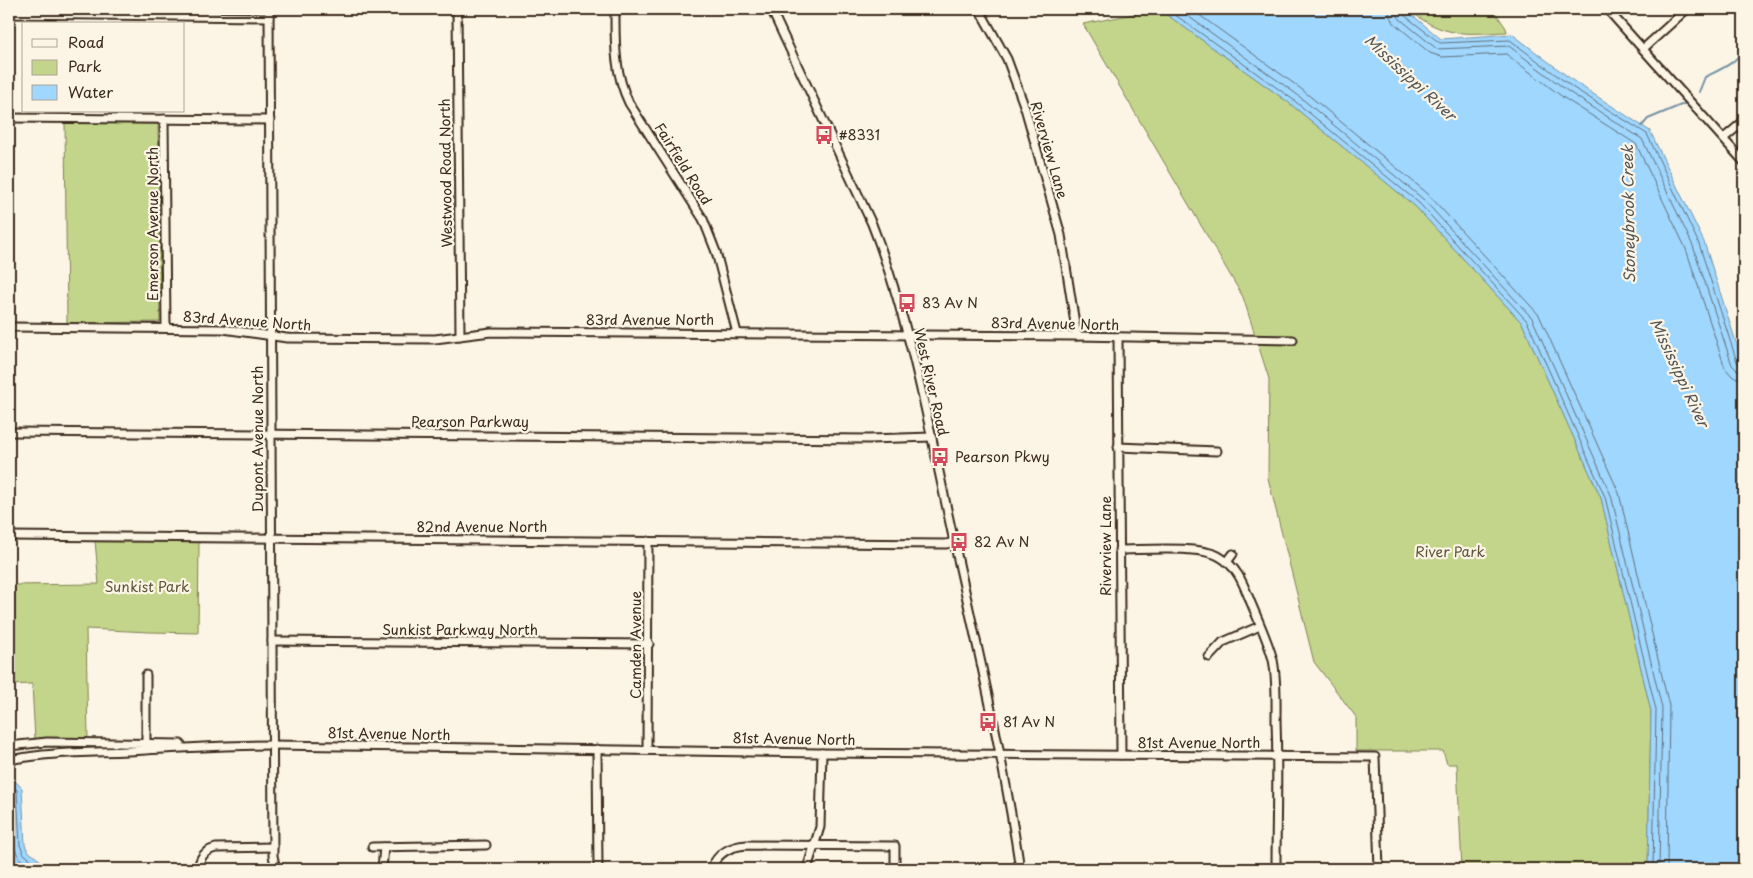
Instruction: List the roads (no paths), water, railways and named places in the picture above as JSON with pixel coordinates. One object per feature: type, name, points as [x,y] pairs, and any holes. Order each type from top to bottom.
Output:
[{"type":"street","name":"Westwood Road North","points":[[457,9],[460,336]]},
{"type":"street","name":"Fairfield Road","points":[[615,9],[615,55],[622,89],[702,219],[716,252],[737,333]]},
{"type":"street","name":"West River Road","points":[[771,9],[872,224],[891,277],[932,437],[1001,754],[1020,869]]},
{"type":"street","name":"Riverview Lane","points":[[979,9],[1007,59],[1024,108],[1061,235],[1077,336]]},
{"type":"street","points":[[1607,9],[1744,162]]},
{"type":"street","points":[[1643,50],[1687,9]]},
{"type":"street","points":[[9,14],[269,13]]},
{"type":"street","name":"Dupont Avenue North","points":[[269,13],[272,745],[273,847],[276,869]]},
{"type":"street","points":[[9,118],[270,120]]},
{"type":"street","name":"Emerson Avenue North","points":[[164,119],[166,328]]},
{"type":"street","points":[[1724,138],[1744,121]]},
{"type":"street","name":"83rd Avenue North","points":[[9,327],[223,330],[287,338],[435,339],[491,332],[1077,336],[1293,340]]},
{"type":"street","name":"Riverview Lane","points":[[1118,338],[1121,755]]},
{"type":"street","name":"Pearson Parkway","points":[[9,432],[868,439],[932,437]]},
{"type":"street","points":[[1118,447],[1217,451]]},
{"type":"street","name":"82nd Avenue North","points":[[9,536],[946,544],[954,542]]},
{"type":"street","name":"Camden Avenue","points":[[647,750],[648,541]]},
{"type":"street","points":[[1119,550],[1194,550],[1219,556],[1237,572],[1243,583],[1269,648],[1275,676],[1277,756],[1276,869]]},
{"type":"street","points":[[1227,562],[1233,554]]},
{"type":"street","points":[[1209,657],[1223,642],[1260,626]]},
{"type":"street","name":"Sunkist Parkway North","points":[[272,641],[649,644]]},
{"type":"street","points":[[146,675],[146,750]]},
{"type":"street","name":"81st Avenue North","points":[[9,746],[47,742],[146,742],[214,746]]},
{"type":"street","name":"81st Avenue North","points":[[9,760],[54,754],[272,745],[822,753],[1375,757],[1378,869]]},
{"type":"street","points":[[597,749],[598,869]]},
{"type":"street","points":[[807,869],[820,827],[822,753]]},
{"type":"street","points":[[372,847],[486,845]]},
{"type":"street","points":[[711,869],[720,856],[737,846],[896,846],[895,869]]},
{"type":"street","points":[[198,869],[200,860],[209,850],[216,848],[273,847]]},
{"type":"street","points":[[382,869],[384,847]]},
{"type":"water","name":"Mississippi River","points":[[1159,9],[1405,9],[1441,39],[1512,34],[1575,82],[1650,131],[1704,242],[1744,367],[1744,869],[1648,869],[1651,711],[1601,498],[1522,323],[1416,207],[1288,102]]},
{"type":"water","points":[[9,779],[14,780],[22,788],[25,845],[28,851],[51,869],[9,869]]},
{"type":"waterway","name":"Stoneybrook Creek","points":[[1699,92],[1705,77],[1734,61],[1739,56],[1744,45]]},
{"type":"waterway","name":"Stoneybrook Creek","points":[[1642,126],[1648,119],[1686,103]]},
{"type":"place","name":"#8331","points":[[824,135]]},
{"type":"place","name":"83 Av N","points":[[907,303]]},
{"type":"place","name":"Pearson Pkwy","points":[[940,457]]},
{"type":"place","name":"82 Av N","points":[[959,542]]},
{"type":"place","name":"81 Av N","points":[[988,722]]},
{"type":"park label","name":"River Park","points":[[1450,552]]},
{"type":"park label","name":"Sunkist Park","points":[[147,587]]}]
